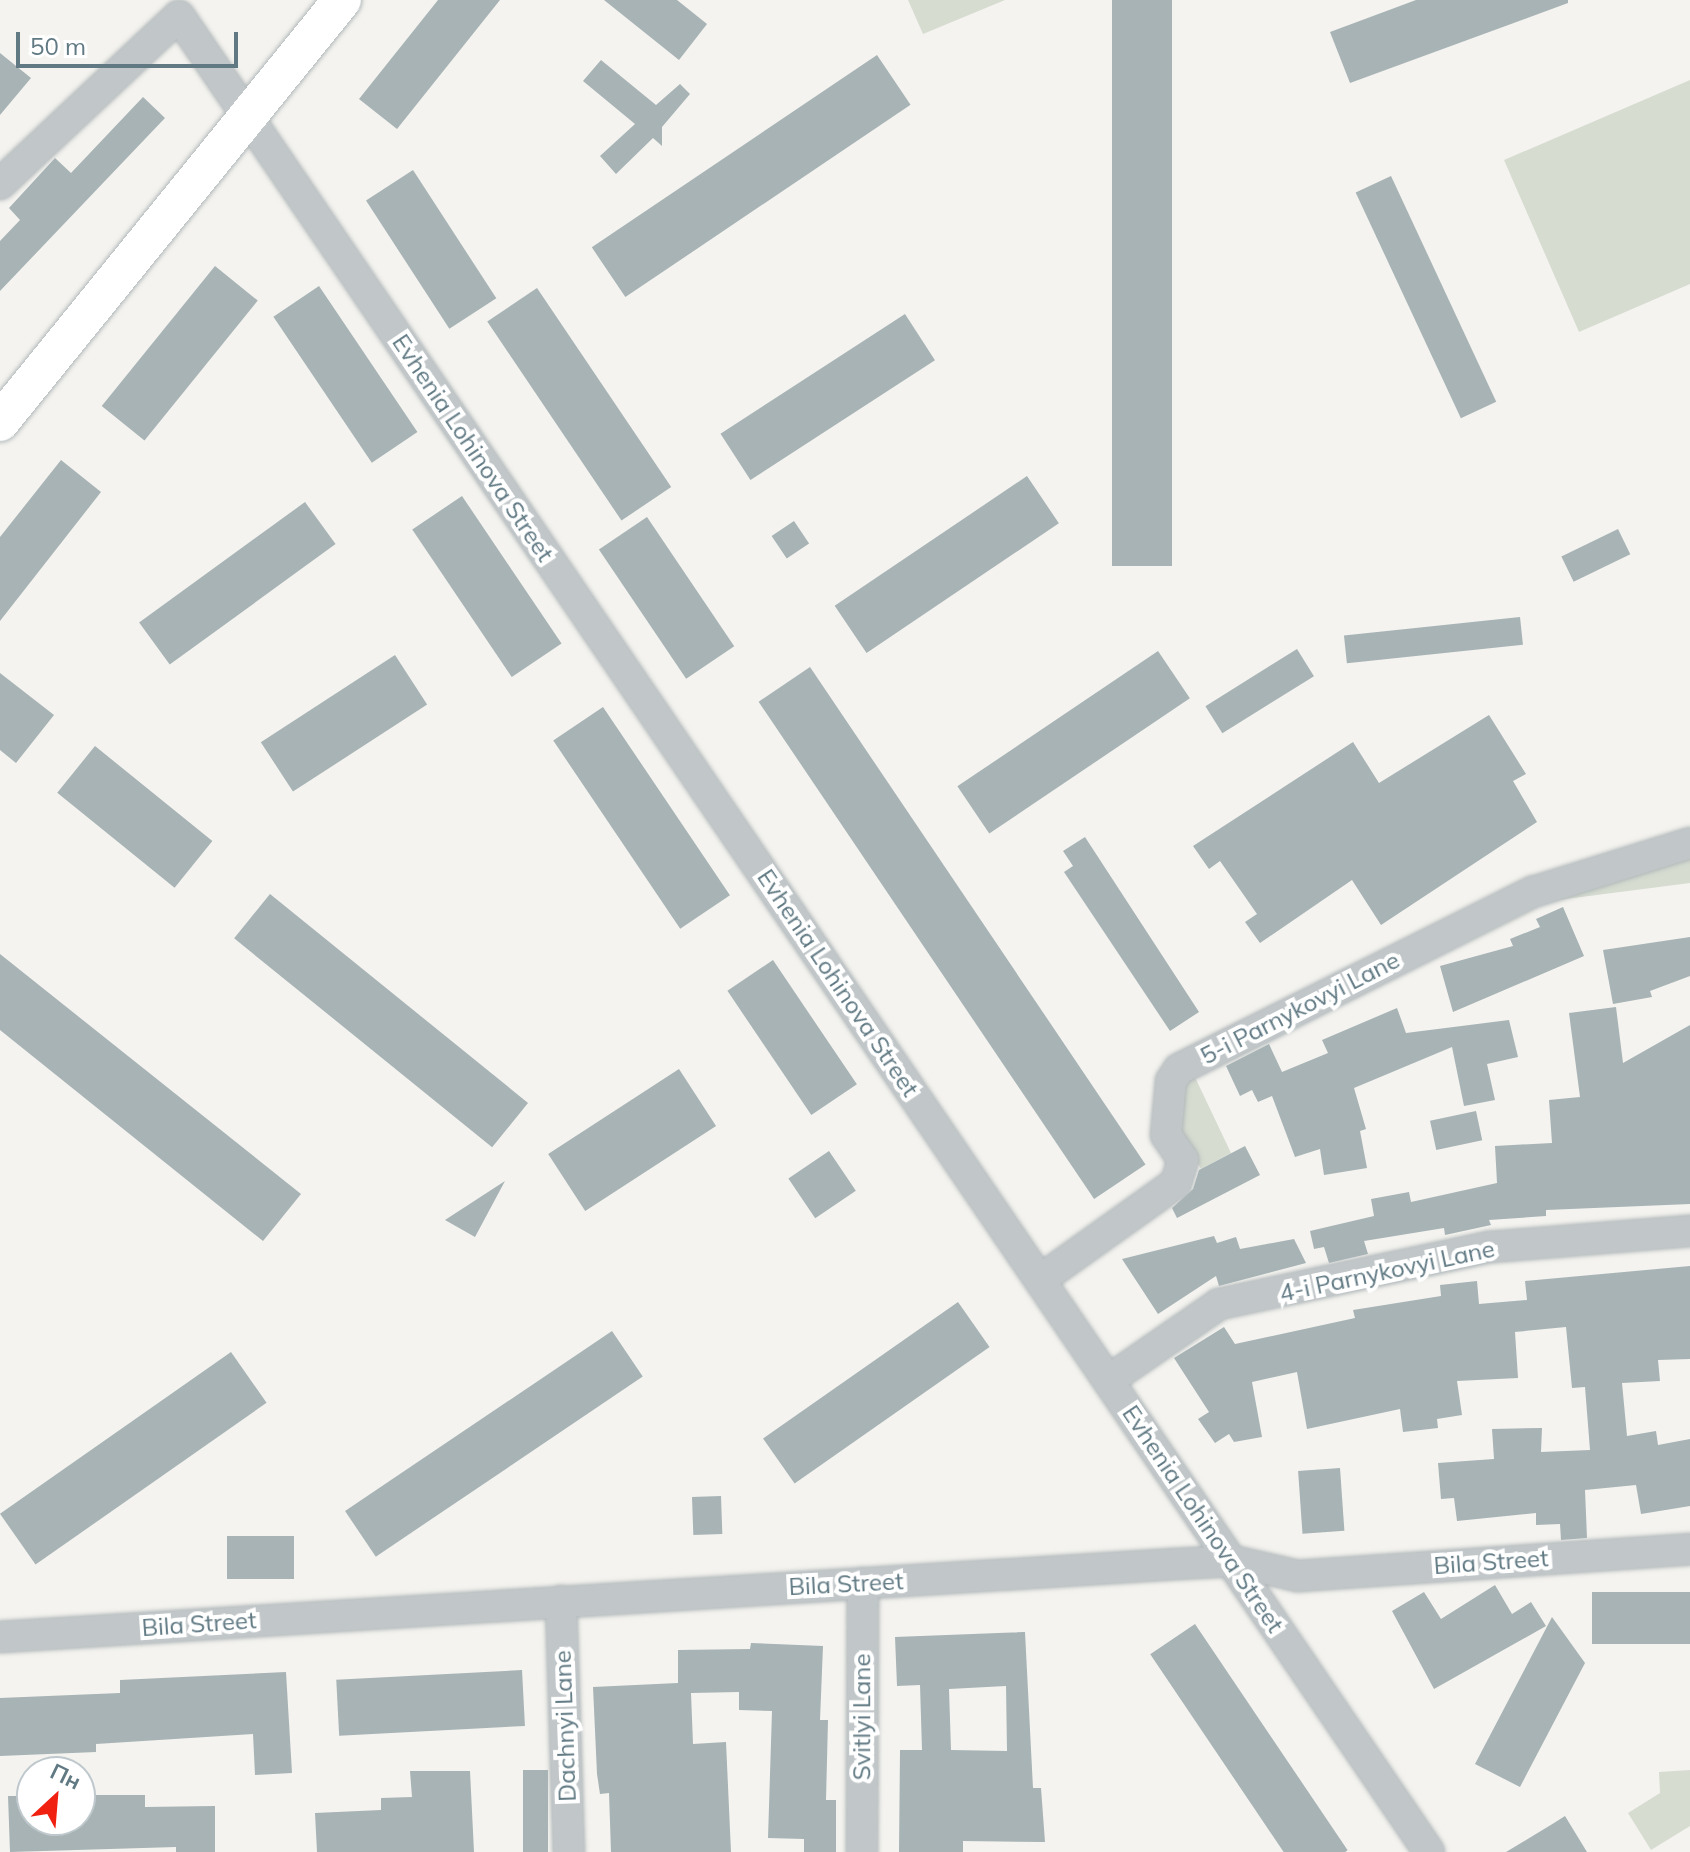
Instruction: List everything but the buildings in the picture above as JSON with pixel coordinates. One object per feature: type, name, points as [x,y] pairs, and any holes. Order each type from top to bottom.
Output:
[{"type":"main road","points":[[0,422],[342,0]]},
{"type":"street","name":"Evhenia Lohinova Street","points":[[0,184],[179,16],[1429,1852]]},
{"type":"street","name":"5-i Parnykovyi Lane","points":[[1040,1280],[1176,1183],[1183,1160],[1166,1135],[1171,1081],[1179,1069],[1533,892],[1690,843]]},
{"type":"street","name":"4-i Parnykovyi Lane","points":[[1109,1380],[1219,1304],[1490,1247],[1690,1231]]},
{"type":"street","name":"Bila Street","points":[[0,1637],[1233,1561],[1298,1576],[1690,1549]]},
{"type":"street","name":"Svitlyi Lane","points":[[862,1852],[863,1583]]},
{"type":"street","name":"Dachnyi Lane","points":[[561,1601],[569,1852]]},
{"type":"shaded area","points":[[908,0],[1005,0],[923,34]]},
{"type":"shaded area","points":[[1690,80],[1690,284],[1579,332],[1504,160]]},
{"type":"shaded area","points":[[1681,858],[1690,859],[1690,883],[1550,901]]},
{"type":"shaded area","points":[[1193,1073],[1231,1153],[1201,1169],[1176,1127],[1184,1086]]},
{"type":"shaded area","points":[[1690,1770],[1690,1826],[1651,1850],[1628,1813],[1660,1793],[1659,1772]]}]
